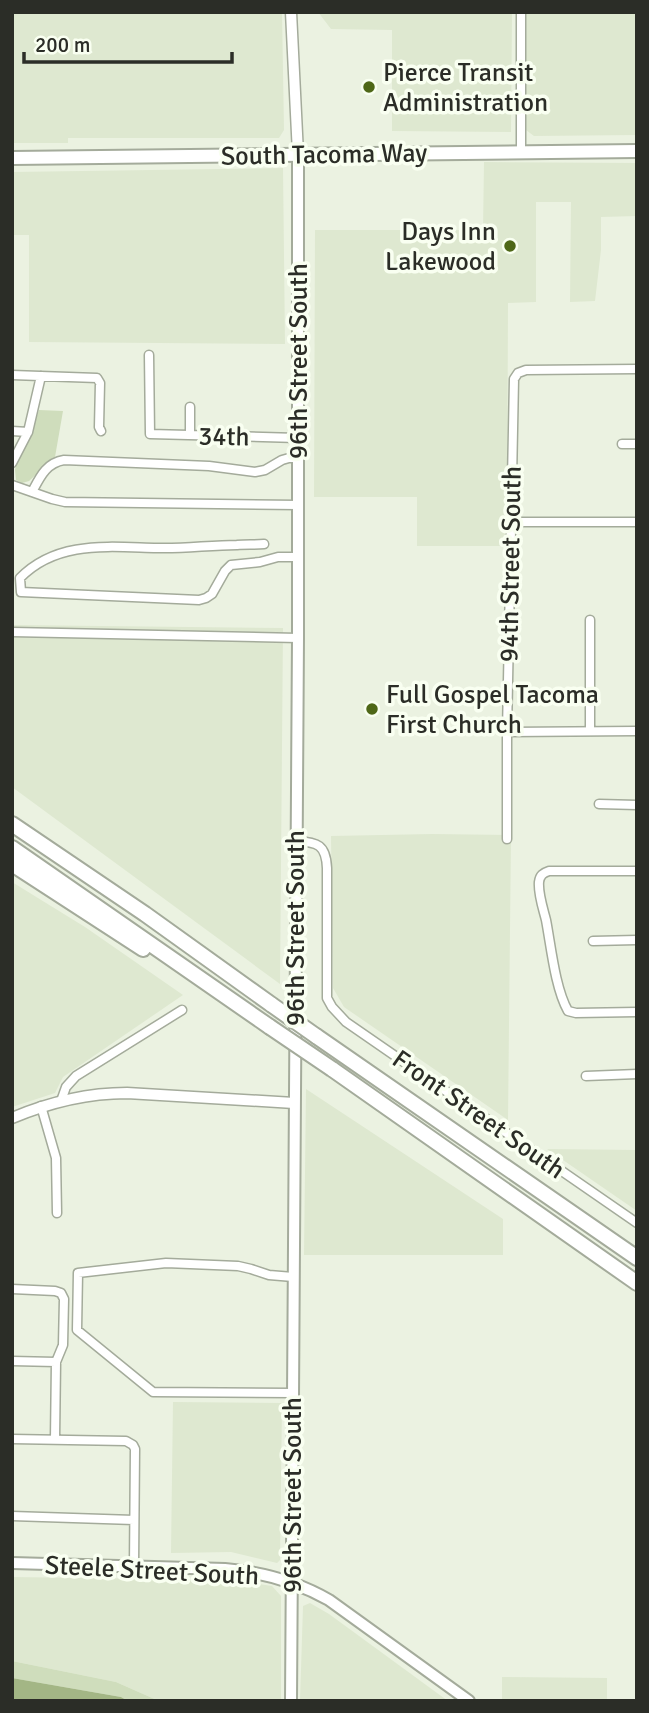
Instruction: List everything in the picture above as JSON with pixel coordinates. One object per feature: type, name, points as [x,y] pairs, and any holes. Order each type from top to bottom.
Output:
[{"type":"highway","points":[[12,814],[272,1005],[637,1258]]},
{"type":"highway","points":[[12,824],[145,914]]},
{"type":"highway","points":[[12,848],[637,1283]]},
{"type":"highway","points":[[12,864],[188,978],[256,1016]]},
{"type":"main road","name":"South Tacoma Way","points":[[12,158],[637,150]]},
{"type":"main road","name":"96th Street South","points":[[291,1701],[299,438],[298,154]]},
{"type":"main road","name":"Steele Street South","points":[[12,1563],[239,1570],[292,1582],[329,1600],[469,1701]]},
{"type":"street","points":[[291,12],[298,154]]},
{"type":"street","points":[[521,12],[521,151]]},
{"type":"street","name":"34th","points":[[149,355],[150,434],[299,438]]},
{"type":"street","name":"94th Street South","points":[[507,839],[513,386],[517,374],[521,371],[637,369]]},
{"type":"street","points":[[12,375],[98,379],[101,431]]},
{"type":"street","points":[[12,463],[28,432],[41,376]]},
{"type":"street","points":[[190,407],[190,435]]},
{"type":"street","points":[[12,431],[28,432]]},
{"type":"street","points":[[622,444],[637,444]]},
{"type":"street","points":[[32,492],[46,468],[62,460],[209,466],[257,472],[282,460],[298,458]]},
{"type":"street","points":[[12,485],[55,500],[71,502],[298,505]]},
{"type":"street","points":[[512,522],[637,522]]},
{"type":"street","points":[[264,544],[83,548],[53,556],[30,568],[20,578],[21,592],[199,600],[212,594],[231,565],[260,562],[276,557],[298,557]]},
{"type":"street","points":[[590,620],[590,731]]},
{"type":"street","points":[[12,632],[298,638]]},
{"type":"street","points":[[507,732],[637,731]]},
{"type":"street","points":[[598,804],[637,804]]},
{"type":"street","name":"Front Street South","points":[[296,841],[318,845],[324,851],[326,859],[327,998],[332,1007],[346,1022],[637,1223]]},
{"type":"street","points":[[637,871],[549,871],[544,872],[539,880],[559,983],[568,1011],[637,1012]]},
{"type":"street","points":[[593,941],[637,940]]},
{"type":"street","points":[[61,1101],[66,1087],[76,1076],[182,1010]]},
{"type":"street","points":[[586,1076],[637,1074]]},
{"type":"street","points":[[12,1118],[41,1106],[90,1094],[294,1102]]},
{"type":"street","points":[[41,1106],[56,1157],[57,1213]]},
{"type":"street","points":[[293,1277],[238,1266],[166,1264],[78,1273],[77,1330],[153,1392],[293,1393]]},
{"type":"street","points":[[12,1289],[51,1290],[61,1293],[63,1297],[64,1337],[62,1351],[56,1362],[55,1439]]},
{"type":"street","points":[[12,1361],[56,1362]]},
{"type":"street","points":[[12,1438],[126,1441],[133,1445],[134,1566]]},
{"type":"street","points":[[12,1516],[134,1520]]},
{"type":"shaded area","points":[[12,12],[282,12],[284,130],[279,138],[68,138],[68,143],[12,143]]},
{"type":"shaded area","points":[[318,12],[512,12],[511,132],[392,131],[392,30],[331,29]]},
{"type":"shaded area","points":[[526,12],[637,12],[637,135],[534,136],[526,130]]},
{"type":"shaded area","points":[[484,162],[637,163],[637,216],[601,217],[601,250],[595,301],[570,302],[571,202],[536,202],[536,302],[508,303],[507,546],[417,546],[417,497],[314,497],[315,230],[483,230]]},
{"type":"shaded area","points":[[283,168],[285,344],[29,342],[29,235],[12,235],[12,172]]},
{"type":"shaded area","points":[[39,410],[63,411],[55,457],[29,481],[22,483],[16,480],[17,461],[31,434]]},
{"type":"shaded area","points":[[12,625],[283,628],[280,984],[12,787]]},
{"type":"shaded area","points":[[511,835],[508,1120],[344,1007],[333,988],[331,836]]},
{"type":"shaded area","points":[[12,882],[85,927],[183,995],[63,1077],[55,1093],[12,1107]]},
{"type":"shaded area","points":[[306,1089],[503,1219],[503,1255],[304,1255]]},
{"type":"shaded area","points":[[547,1149],[637,1150],[637,1211]]},
{"type":"shaded area","points":[[173,1402],[282,1403],[280,1560],[277,1563],[231,1552],[171,1553]]},
{"type":"shaded area","points":[[12,1577],[231,1580],[272,1586],[281,1596],[281,1701],[159,1701],[116,1682],[12,1661]]},
{"type":"shaded area","points":[[310,1603],[448,1701],[300,1701],[303,1606]]},
{"type":"shaded area","points":[[12,1661],[116,1682],[159,1701],[128,1701],[121,1697],[12,1678]]},
{"type":"shaded area","points":[[502,1677],[607,1678],[607,1701],[502,1701]]},
{"type":"shaded area","points":[[12,1678],[121,1697],[128,1701],[12,1701]]},
{"type":"place","name":"Pierce Transit Administration","points":[[369,87]]},
{"type":"place","name":"Days Inn Lakewood","points":[[510,246]]},
{"type":"place","name":"Full Gospel Tacoma First Church","points":[[372,709]]}]
